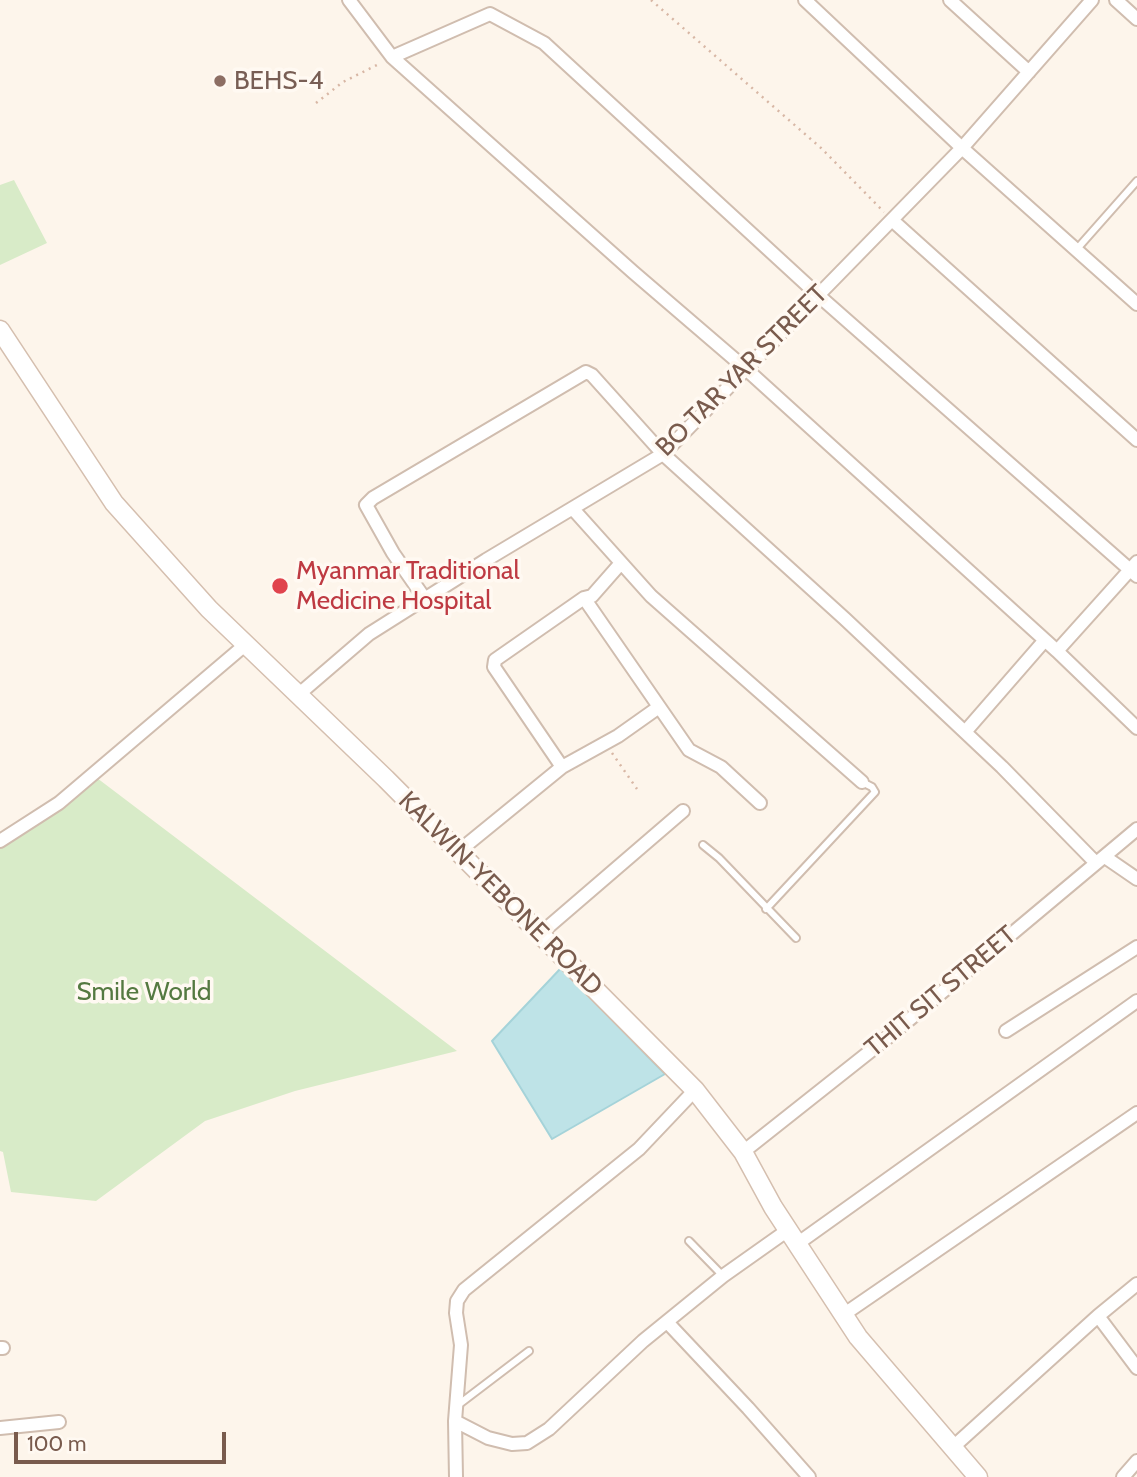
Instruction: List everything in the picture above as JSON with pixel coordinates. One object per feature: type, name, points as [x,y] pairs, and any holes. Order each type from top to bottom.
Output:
[{"type":"street","points":[[349,0],[392,57],[746,369],[1045,640],[1137,728]]},
{"type":"street","points":[[805,0],[962,148],[1137,304]]},
{"type":"street","points":[[950,0],[1029,72]]},
{"type":"street","name":"BO TAR YAR STREET","points":[[298,695],[369,634],[663,454],[962,148],[1092,0]]},
{"type":"street","points":[[1116,0],[1137,19]]},
{"type":"street","points":[[392,57],[490,14],[544,43],[818,295],[1134,570],[1056,651]]},
{"type":"street","points":[[892,220],[1137,440]]},
{"type":"street","name":"KALWIN-YEBONE ROAD","points":[[0,330],[114,503],[209,609],[458,851],[695,1090],[743,1152],[792,1237],[858,1337],[978,1477]]},
{"type":"street","points":[[425,599],[393,553],[366,505],[373,498],[586,372],[592,375],[663,454],[845,619],[1100,860],[1137,879]]},
{"type":"street","points":[[573,509],[651,596],[862,782]]},
{"type":"street","points":[[562,767],[494,667],[495,660],[584,598],[593,596],[621,562]]},
{"type":"street","points":[[584,598],[689,750],[721,768],[760,803]]},
{"type":"street","points":[[965,732],[1045,640]]},
{"type":"street","points":[[0,841],[59,803],[245,645]]},
{"type":"street","points":[[458,851],[562,767],[618,736],[659,707]]},
{"type":"street","points":[[540,934],[683,811]]},
{"type":"street","name":"THIT SIT STREET","points":[[743,1152],[892,1034],[1137,829]]},
{"type":"street","points":[[1006,1031],[1137,947]]},
{"type":"street","points":[[455,1421],[488,1438],[512,1444],[527,1443],[549,1429],[643,1340],[723,1276],[792,1237],[1137,1001]]},
{"type":"street","points":[[456,1477],[455,1421],[461,1345],[457,1301],[464,1290],[639,1149],[695,1090]]},
{"type":"street","points":[[843,1315],[1137,1114]]},
{"type":"street","points":[[951,1448],[1137,1284]]},
{"type":"street","points":[[1098,1316],[1137,1368]]},
{"type":"street","points":[[667,1322],[809,1477]]},
{"type":"street","points":[[0,1428],[59,1422]]},
{"type":"street","points":[[1123,1477],[1137,1461]]},
{"type":"lane","points":[[1076,250],[1136,185]]},
{"type":"lane","points":[[766,909],[875,792],[872,786],[862,782]]},
{"type":"lane","points":[[703,845],[719,858],[796,939]]},
{"type":"lane","points":[[690,1241],[723,1276]]},
{"type":"lane","points":[[458,1405],[529,1351]]},
{"type":"path","points":[[651,0],[821,148],[892,220]]},
{"type":"path","points":[[316,103],[343,82],[392,57]]},
{"type":"path","points":[[604,742],[637,789]]},
{"type":"green space","points":[[14,180],[47,243],[0,265],[0,185]]},
{"type":"green space","name":"Smile World","points":[[97,778],[457,1051],[295,1091],[205,1121],[96,1201],[11,1192],[3,1152],[0,1151],[0,842]]},
{"type":"water","points":[[561,968],[665,1074],[552,1139],[492,1041]]},
{"type":"place","name":"BEHS-4","points":[[220,81]]},
{"type":"place","name":"Myanmar Traditional Medicine Hospital","points":[[280,586]]}]
